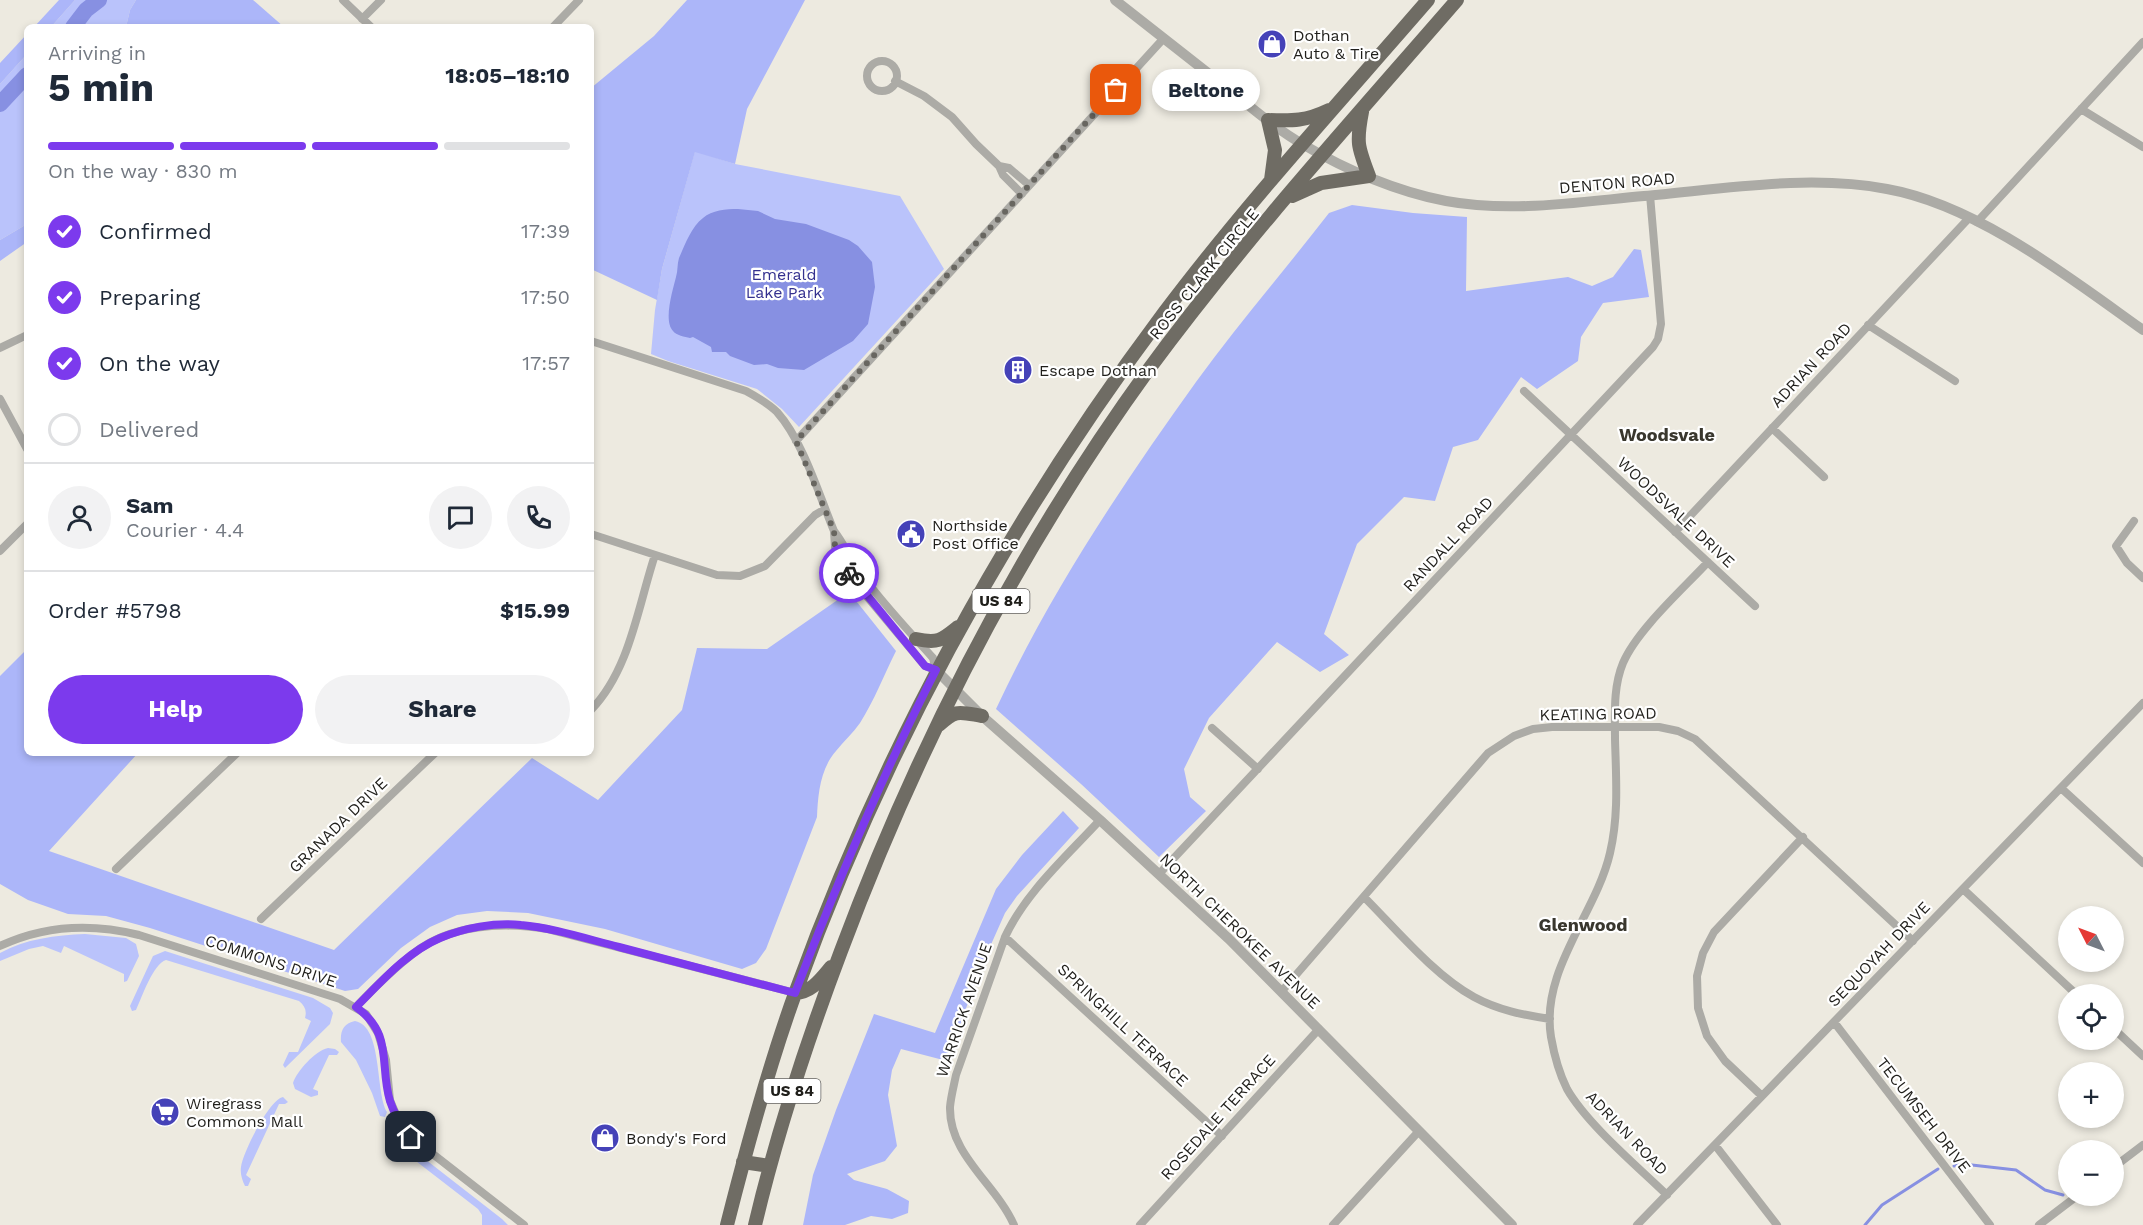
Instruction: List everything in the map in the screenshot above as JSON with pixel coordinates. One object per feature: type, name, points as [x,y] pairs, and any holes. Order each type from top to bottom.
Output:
[{"type":"highway","name":"ROSS CLARK CIRCLE","points":[[726,1225],[762,1094],[795,993],[868,812],[936,670],[1032,506],[1082,428],[1167,310],[1230,230],[1428,0]]},
{"type":"highway","name":"ROSS CLARK CIRCLE","points":[[755,1225],[788,1102],[838,959],[892,823],[954,689],[1024,562],[1100,439],[1184,324],[1285,199],[1457,0]]},
{"type":"highway","points":[[1271,183],[1275,150],[1268,120],[1300,121],[1336,106]]},
{"type":"highway","points":[[1285,199],[1321,183],[1369,177],[1358,147],[1357,137],[1362,110]]},
{"type":"highway","points":[[1230,230],[1236,237],[1239,254]]},
{"type":"highway","points":[[1167,310],[1184,324]]},
{"type":"highway","points":[[1082,428],[1100,439]]},
{"type":"highway","points":[[916,639],[933,643],[946,638],[965,622]]},
{"type":"highway","points":[[933,731],[952,714],[982,716]]},
{"type":"highway","points":[[868,812],[892,823]]},
{"type":"highway","points":[[795,993],[804,993],[812,989],[838,959]]},
{"type":"highway","points":[[743,1162],[770,1166]]},
{"type":"street","points":[[343,0],[367,24]]},
{"type":"street","points":[[362,19],[381,0]]},
{"type":"street","points":[[556,24],[579,0]]},
{"type":"street","name":"DENTON ROAD","points":[[1115,0],[1303,145],[1369,177],[1422,195],[1478,206],[1543,205],[1787,184],[1851,184],[1910,194],[1973,220],[2049,264],[2143,330]]},
{"type":"street","points":[[796,441],[1164,39]]},
{"type":"street","name":"ADRIAN ROAD","points":[[1675,532],[1868,325],[2081,109],[2143,42]]},
{"type":"street","points":[[895,81],[924,96],[952,117],[999,166],[1003,175],[1022,194]]},
{"type":"street","points":[[2081,109],[2143,147]]},
{"type":"street","points":[[999,166],[1010,168],[1029,185]]},
{"type":"street","name":"RANDALL ROAD","points":[[1160,874],[1658,339],[1661,324],[1650,195]]},
{"type":"street","points":[[1868,325],[1955,381]]},
{"type":"street","points":[[0,348],[24,336]]},
{"type":"street","name":"NORTH CHEROKEE AVENUE","points":[[594,342],[746,391],[777,412],[796,441],[834,531],[844,543],[851,560],[933,658],[936,670]]},
{"type":"street","name":"WOODSVALE DRIVE","points":[[1524,391],[1755,606]]},
{"type":"street","points":[[0,399],[24,443]]},
{"type":"street","points":[[1772,428],[1824,477]]},
{"type":"street","points":[[594,535],[717,575],[741,576],[765,566],[808,522],[825,509]]},
{"type":"street","points":[[2134,521],[2116,546],[2127,563],[2143,578]]},
{"type":"street","points":[[0,551],[24,527]]},
{"type":"street","name":"NORTH CHEROKEE AVENUE","points":[[834,531],[835,547],[853,580],[925,666],[936,670],[982,716],[1160,874],[1282,992],[1512,1225]]},
{"type":"street","points":[[594,707],[605,695],[622,662],[655,555]]},
{"type":"street","name":"ADRIAN ROAD","points":[[1667,1195],[1595,1125],[1573,1099],[1560,1072],[1551,1036],[1550,1019],[1556,982],[1610,855],[1616,820],[1617,680],[1629,650],[1641,634],[1708,562]]},
{"type":"street","name":"SEQUOYAH DRIVE","points":[[1637,1225],[2143,704]]},
{"type":"street","name":"KEATING ROAD","points":[[1282,992],[1481,760],[1496,746],[1514,736],[1533,729],[1552,727],[1659,727],[1677,731],[1695,739],[1913,940]]},
{"type":"street","points":[[1212,728],[1258,769]]},
{"type":"street","points":[[116,869],[234,756]]},
{"type":"street","name":"GRANADA DRIVE","points":[[261,919],[432,756]]},
{"type":"street","points":[[2061,788],[2143,863]]},
{"type":"street","name":"WARRICK AVENUE","points":[[1014,1225],[1001,1202],[959,1145],[954,1133],[950,1107],[956,1075],[1005,937],[1023,904],[1100,820]]},
{"type":"street","points":[[1762,1096],[1725,1061],[1703,1028],[1698,1008],[1697,976],[1703,954],[1718,927],[1803,837]]},
{"type":"street","points":[[1963,889],[2065,984]]},
{"type":"street","points":[[1364,897],[1440,972],[1462,990],[1513,1013],[1550,1019]]},
{"type":"street","points":[[356,1007],[415,952],[440,938],[494,925],[520,925],[547,929],[795,993]]},
{"type":"street","name":"COMMONS DRIVE","points":[[0,946],[26,936],[60,928],[112,929],[139,935],[340,999],[356,1007],[366,1014],[378,1033],[386,1060],[390,1100],[404,1128],[420,1146],[524,1225]]},
{"type":"street","name":"SPRINGHILL TERRACE","points":[[1005,937],[1222,1136]]},
{"type":"street","name":"TECUMSEH DRIVE","points":[[1834,1022],[1990,1225]]},
{"type":"street","name":"ROSEDALE TERRACE","points":[[1140,1225],[1319,1029]]},
{"type":"street","points":[[2124,1038],[2143,1056]]},
{"type":"street","points":[[1333,1225],[1419,1131]]},
{"type":"street","points":[[1715,1145],[1777,1225]]},
{"type":"street","points":[[2124,1159],[2143,1145]]},
{"type":"street","points":[[2039,1225],[2064,1206]]},
{"type":"green space","points":[[75,0],[136,0],[130,10],[127,24],[54,24]]},
{"type":"green space","points":[[24,57],[24,226],[0,240],[0,84]]},
{"type":"green space","name":"Emerald Lake Park","points":[[695,151],[735,164],[900,196],[944,269],[799,427],[782,409],[757,389],[651,354],[662,269]]},
{"type":"green space","points":[[85,934],[126,938],[136,944],[139,956],[127,981],[124,982],[124,974],[64,946],[61,953],[43,946],[0,961],[0,953],[20,944],[52,937]]},
{"type":"green space","points":[[165,951],[313,998],[330,1008],[333,1013],[330,1024],[285,1068],[283,1065],[289,1052],[298,1052],[311,1021],[305,1018],[305,1009],[299,1001],[166,960],[157,968],[136,1010],[132,1011],[130,1006],[153,956]]},
{"type":"green space","points":[[355,1021],[364,1026],[374,1047],[383,1103],[387,1112],[385,1117],[380,1116],[356,1060],[341,1042],[344,1028]]},
{"type":"green space","points":[[328,1048],[339,1052],[337,1055],[329,1055],[313,1089],[318,1091],[318,1095],[311,1097],[295,1089],[293,1083],[302,1067],[312,1057]]},
{"type":"green space","points":[[283,1097],[288,1102],[279,1104],[246,1175],[251,1179],[248,1186],[245,1186],[241,1169],[246,1150],[264,1117],[277,1100]]},
{"type":"green space","points":[[390,1128],[395,1129],[412,1149],[508,1225],[482,1225],[482,1215],[478,1209],[399,1148],[389,1132]]},
{"type":"shaded area","points":[[59,0],[75,0],[54,24],[37,24]]},
{"type":"shaded area","points":[[136,0],[253,0],[281,24],[127,24],[130,10]]},
{"type":"shaded area","points":[[687,0],[805,0],[747,109],[735,164],[695,152],[662,269],[657,300],[594,270],[594,86],[654,36]]},
{"type":"shaded area","points":[[24,37],[24,57],[0,84],[0,63]]},
{"type":"shaded area","points":[[1352,205],[1467,217],[1466,291],[1568,277],[1592,286],[1613,277],[1634,249],[1641,250],[1649,297],[1603,303],[1581,337],[1578,361],[1537,389],[1521,377],[1478,440],[1453,447],[1435,501],[1404,497],[1357,544],[1324,634],[1349,655],[1320,672],[1277,642],[1209,718],[1184,769],[1190,797],[1206,811],[1159,857],[996,709],[1040,623],[1088,541],[1168,421],[1228,339],[1329,213]]},
{"type":"shaded area","points":[[719,210],[758,211],[775,219],[806,224],[849,240],[858,246],[872,262],[875,287],[868,324],[853,341],[804,370],[778,368],[767,364],[754,365],[730,356],[726,352],[712,352],[711,347],[693,337],[676,334],[673,331],[669,320],[670,305],[679,258],[689,236],[695,226],[707,215]]},
{"type":"shaded area","points":[[24,226],[24,244],[0,261],[0,240]]},
{"type":"shaded area","points":[[849,592],[896,651],[860,723],[826,766],[819,791],[817,817],[766,949],[756,963],[742,969],[605,929],[528,913],[487,911],[457,915],[430,927],[401,948],[358,989],[345,991],[150,928],[106,916],[68,914],[28,900],[0,884],[0,676],[24,652],[24,756],[135,756],[49,851],[334,950],[532,758],[598,800],[682,710],[697,648],[767,649]]},
{"type":"shaded area","points":[[1063,811],[1079,828],[1017,896],[1005,913],[981,967],[947,1061],[901,1049],[892,1070],[888,1095],[897,1146],[885,1161],[847,1174],[854,1180],[887,1189],[909,1201],[908,1213],[892,1219],[871,1216],[845,1225],[803,1225],[813,1175],[874,1014],[935,1033],[996,889],[1022,855]]},
{"type":"waterway","points":[[75,24],[86,10],[99,0]]},
{"type":"waterway","points":[[0,104],[24,78]]},
{"type":"waterway","points":[[1954,1166],[1963,1164],[2016,1170],[2045,1190],[2058,1194]]},
{"type":"waterway","points":[[1865,1225],[1882,1205],[1938,1169]]},
{"type":"way so far","points":[[849,573],[835,547],[834,531],[796,441],[1116,90]]},
{"type":"place","name":"Dothan Auto & Tire","points":[[1272,44]]},
{"type":"place","name":"Beltone","points":[[1116,90]]},
{"type":"place","name":"Escape Dothan","points":[[1018,370]]},
{"type":"place","name":"Northside Post Office","points":[[911,534]]},
{"type":"place","name":"Wiregrass Commons Mall","points":[[165,1112]]},
{"type":"place","name":"Bondy's Ford","points":[[605,1138]]},
{"type":"district","name":"Woodsvale","points":[[1667,434]]},
{"type":"district","name":"Glenwood","points":[[1583,924]]},
{"type":"route","points":[[411,1137],[392,1108],[388,1093],[384,1049],[378,1033],[366,1014],[356,1007],[415,952],[440,938],[494,925],[520,925],[547,929],[795,993],[852,847],[936,670],[925,666],[849,573]]}]
